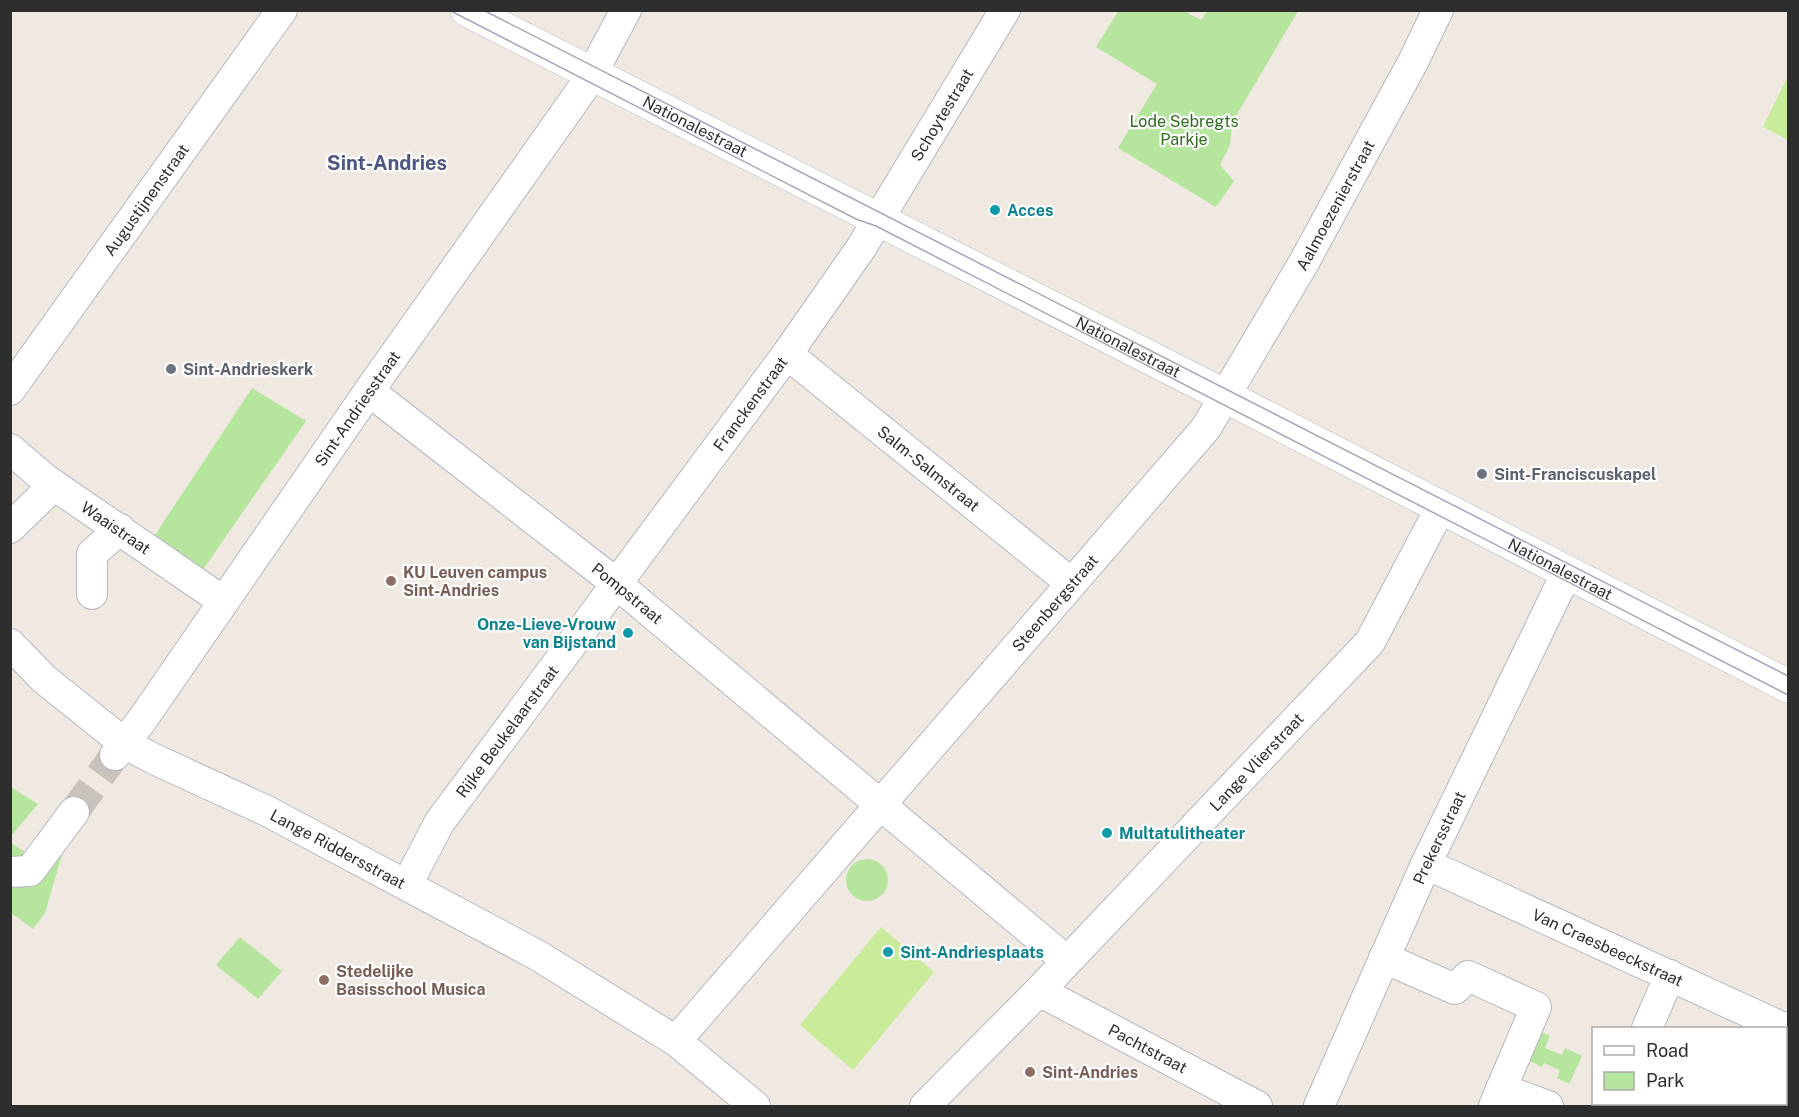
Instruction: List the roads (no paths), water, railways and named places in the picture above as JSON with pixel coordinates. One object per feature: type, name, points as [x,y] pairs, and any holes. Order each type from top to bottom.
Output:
[{"type":"street","name":"Augustijnenstraat","points":[[12,384],[282,10]]},
{"type":"street","name":"Nationalestraat","points":[[467,10],[1788,686]]},
{"type":"street","name":"Sint-Andriesstraat","points":[[120,749],[592,74],[626,10]]},
{"type":"street","name":"Schoytestraat","points":[[879,220],[1005,10]]},
{"type":"street","name":"Aalmoezenierstraat","points":[[1225,396],[1303,264],[1413,62],[1438,10]]},
{"type":"street","name":"Franckenstraat","points":[[617,584],[787,354],[879,220]]},
{"type":"street","name":"Salm-Salmstraat","points":[[787,354],[1071,583]]},
{"type":"street","name":"Pompstraat","points":[[369,391],[617,584],[879,805]]},
{"type":"street","name":"Steenbergstraat","points":[[879,805],[1206,428],[1225,396]]},
{"type":"street","name":"Waaistraat","points":[[10,449],[54,484],[224,601]]},
{"type":"street","points":[[10,528],[54,484]]},
{"type":"street","name":"Lange Vlierstraat","points":[[1039,991],[1370,642],[1441,507]]},
{"type":"street","points":[[92,594],[92,554],[120,529]]},
{"type":"street","name":"Prekersstraat","points":[[1319,1107],[1426,864],[1567,572]]},
{"type":"street","name":"Rijke Beukelaarstraat","points":[[407,885],[439,824],[617,584]]},
{"type":"street","name":"Lange Riddersstraat","points":[[10,644],[44,679],[120,749],[154,759],[267,811],[537,955],[676,1041]]},
{"type":"street","points":[[755,1107],[676,1041],[879,805],[1067,962]]},
{"type":"street","points":[[10,872],[30,871],[74,812]]},
{"type":"street","name":"Van Craesbeeckstraat","points":[[1426,864],[1782,1027]]},
{"type":"street","points":[[1384,958],[1455,989],[1468,976],[1536,1006],[1498,1098],[1548,1107]]},
{"type":"street","points":[[1648,1027],[1670,975]]},
{"type":"street","points":[[925,1107],[1039,991]]},
{"type":"street","name":"Pachtstraat","points":[[1039,991],[1257,1107]]},
{"type":"tunnel","points":[[74,812],[115,755]]},
{"type":"tram line","points":[[449,10],[856,219],[876,226],[1788,695]]},
{"type":"tram line","points":[[483,10],[1788,676]]},
{"type":"place","name":"Acces","points":[[995,210]]},
{"type":"place","name":"Sint-Andrieskerk","points":[[171,369]]},
{"type":"place","name":"Sint-Franciscuskapel","points":[[1482,474]]},
{"type":"place","name":"KU Leuven campus Sint-Andries","points":[[391,581]]},
{"type":"place","name":"Onze-Lieve-Vrouw van Bijstand","points":[[628,633]]},
{"type":"place","name":"Multatulitheater","points":[[1107,833]]},
{"type":"place","name":"Sint-Andriesplaats","points":[[888,952]]},
{"type":"place","name":"Stedelijke Basisschool Musica","points":[[324,980]]},
{"type":"place","name":"Sint-Andries","points":[[1030,1072]]},
{"type":"district","name":"Sint-Andries","points":[[387,163]]},
{"type":"park label","name":"Lode Sebregts Parkje","points":[[1184,130]]}]
